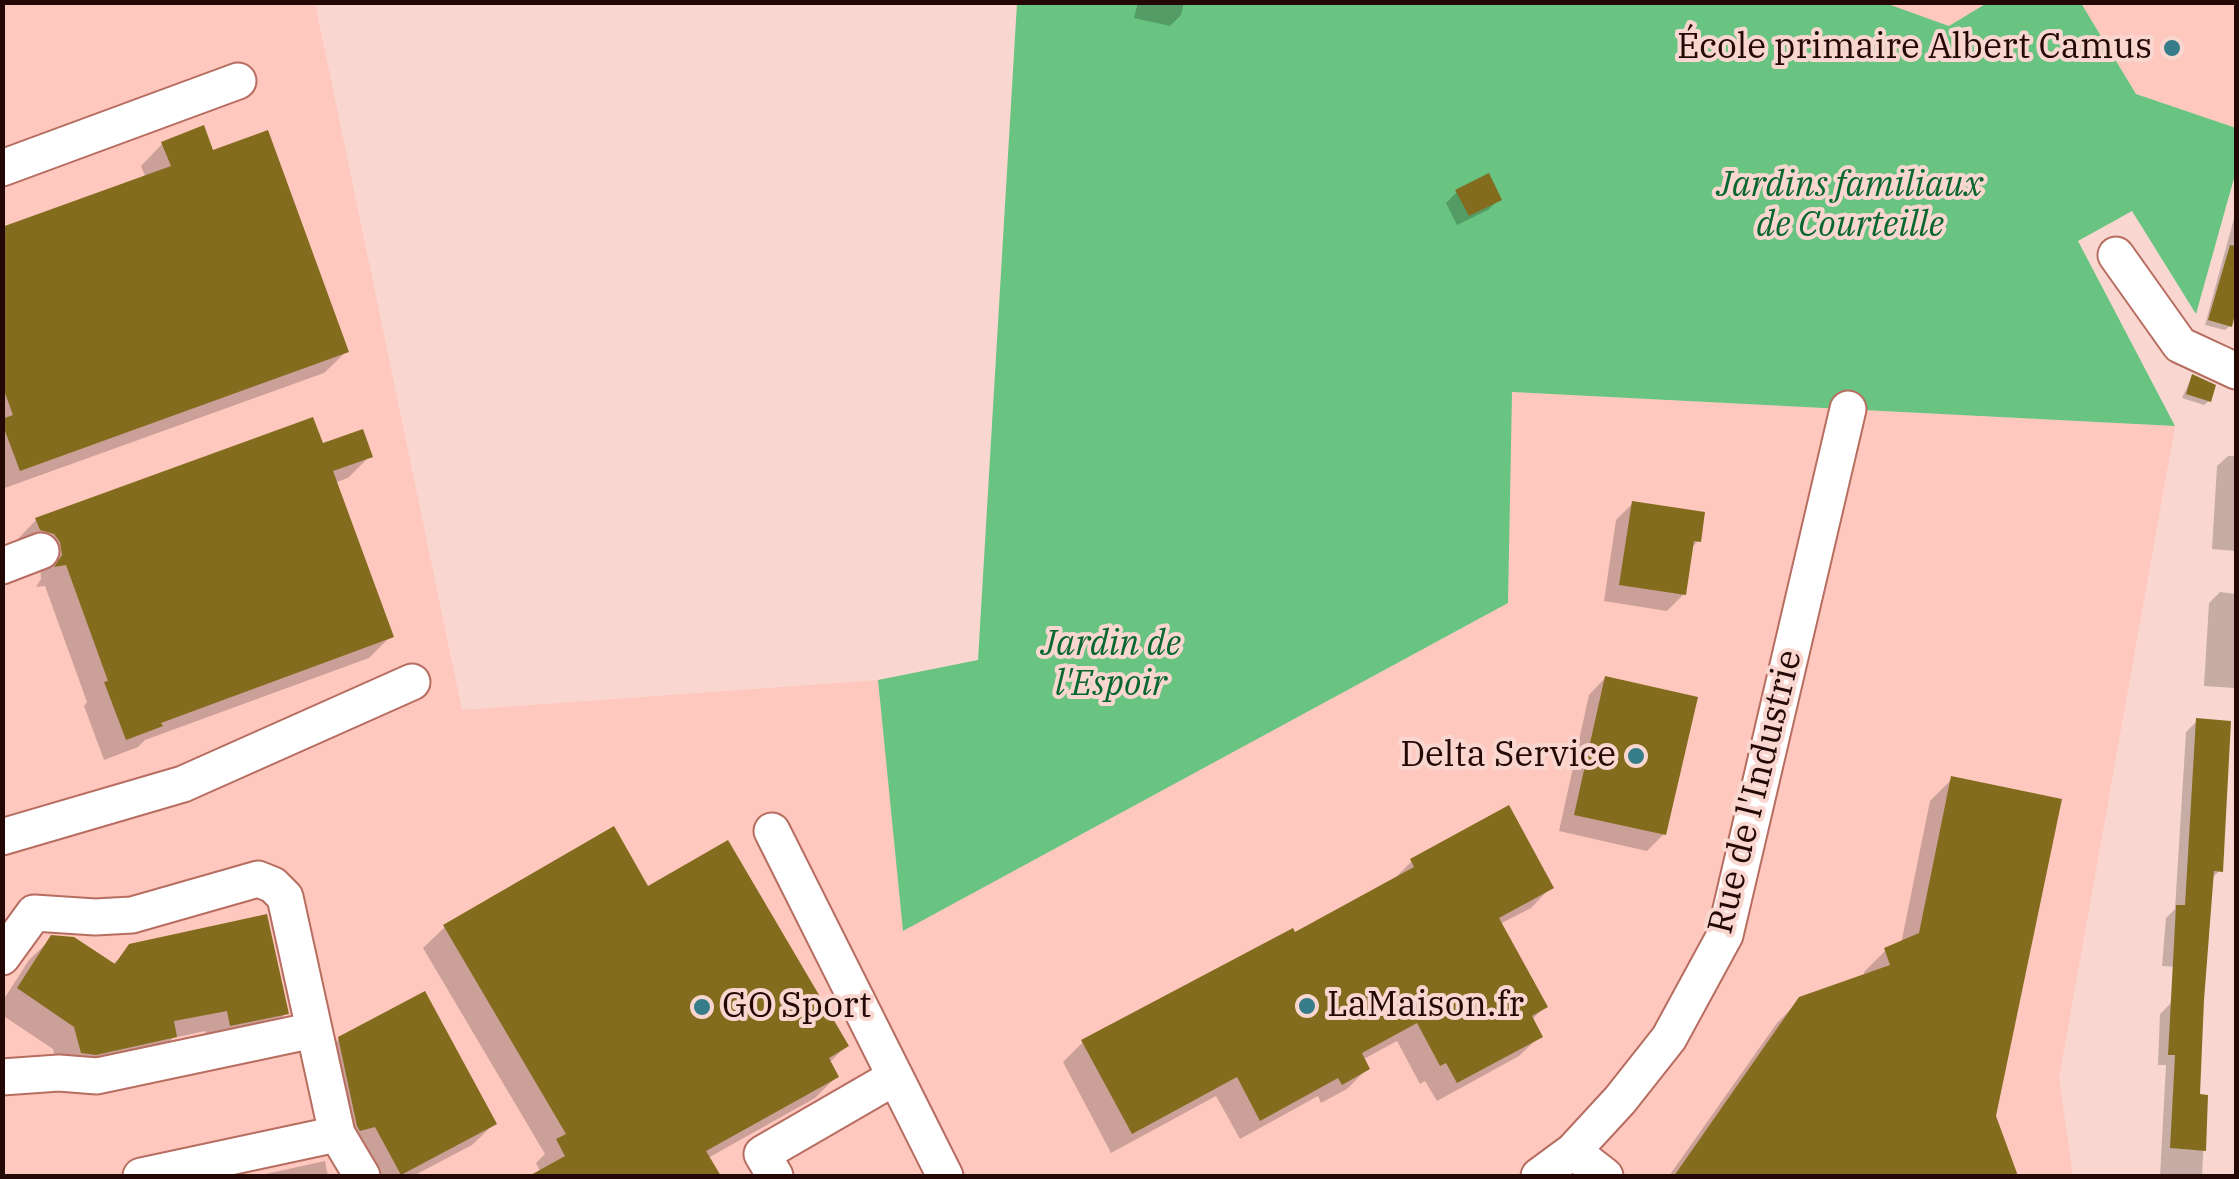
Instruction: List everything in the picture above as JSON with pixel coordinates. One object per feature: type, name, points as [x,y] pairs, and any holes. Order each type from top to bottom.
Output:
[{"type":"street","points":[[2,168],[238,81]]},
{"type":"street","points":[[2116,254],[2180,346],[2236,370],[2232,387],[2236,390]]},
{"type":"street","name":"Rue de l'Industrie","points":[[1539,1176],[1574,1151],[1669,1038],[1725,935],[1848,409]]},
{"type":"street","points":[[2,566],[41,551]]},
{"type":"street","points":[[2,837],[182,784],[412,682]]},
{"type":"street","points":[[772,831],[945,1176]]},
{"type":"street","points":[[2,957],[34,913],[132,916],[258,880],[273,885],[285,897],[337,1134],[362,1176]]},
{"type":"street","points":[[2,1077],[58,1072],[97,1076],[314,1030]]},
{"type":"street","points":[[775,1176],[762,1154],[895,1077]]},
{"type":"street","points":[[141,1176],[337,1134]]},
{"type":"street","points":[[1574,1151],[1605,1176]]},
{"type":"shaded area","points":[[2,3],[315,3],[462,710],[878,680],[904,930],[1508,603],[1511,392],[2175,426],[2059,1078],[2073,1176],[3,1176]]},
{"type":"shaded area","name":"École primaire Albert Camus","points":[[1882,3],[1987,3],[1949,26]]},
{"type":"shaded area","name":"École primaire Albert Camus","points":[[2081,3],[2236,3],[2236,128],[2136,94]]},
{"type":"green space","name":"Jardins familiaux de Courteille","points":[[1882,2],[1949,26],[1987,3],[2081,3],[2136,94],[2236,128],[2236,171],[2196,314],[2132,211],[2078,241],[2175,426],[1512,392],[1508,603],[903,931],[878,680],[978,660],[1017,3]]},
{"type":"building","points":[[204,125],[213,150],[268,130],[349,352],[20,471],[2,423],[2,419],[13,415],[2,385],[2,227],[171,166],[161,142]]},
{"type":"building","points":[[1489,173],[1502,200],[1469,216],[1455,190]]},
{"type":"building","points":[[2230,245],[2236,246],[2236,309],[2232,327],[2208,320]]},
{"type":"building","points":[[2192,374],[2216,385],[2211,402],[2186,394]]},
{"type":"building","points":[[313,417],[323,443],[363,429],[373,457],[333,471],[394,637],[161,723],[163,726],[126,740],[66,565],[54,567],[62,555],[60,542],[54,534],[40,530],[35,518]]},
{"type":"building","points":[[1632,501],[1705,512],[1701,542],[1694,541],[1686,595],[1619,585]]},
{"type":"building","name":"Delta Service","points":[[1605,676],[1698,697],[1666,835],[1574,815]]},
{"type":"building","points":[[2196,718],[2231,721],[2223,872],[2214,871],[2204,1000],[2200,1094],[2208,1095],[2206,1151],[2170,1148],[2175,1055],[2168,1055],[2176,905],[2185,905]]},
{"type":"building","points":[[1951,776],[2062,799],[1996,1116],[2018,1176],[1674,1176],[1799,997],[1890,965],[1884,948],[1919,933]]},
{"type":"building","points":[[1509,805],[1554,888],[1499,918],[1548,1007],[1532,1016],[1543,1037],[1457,1083],[1446,1063],[1440,1066],[1417,1023],[1362,1053],[1370,1069],[1342,1085],[1338,1078],[1260,1121],[1237,1077],[1132,1134],[1081,1040],[1414,867],[1410,859]]},
{"type":"building","points":[[614,826],[648,886],[728,840],[849,1046],[829,1058],[839,1077],[706,1151],[721,1176],[529,1176],[565,1156],[556,1139],[566,1134],[443,925]]},
{"type":"building","points":[[267,914],[289,1014],[230,1026],[227,1011],[174,1021],[177,1037],[96,1055],[81,1053],[74,1027],[17,988],[51,935],[74,937],[115,964],[129,944]]},
{"type":"building","points":[[425,991],[497,1124],[401,1175],[375,1127],[360,1131],[357,1126],[338,1037]]},
{"type":"place","name":"École primaire Albert Camus","points":[[2172,48]]},
{"type":"place","name":"Delta Service","points":[[1636,756]]},
{"type":"place","name":"LaMaison.fr","points":[[1307,1006]]},
{"type":"place","name":"GO Sport","points":[[702,1007]]},
{"type":"park label","name":"Jardin de l'Espoir","points":[[1111,665]]}]
